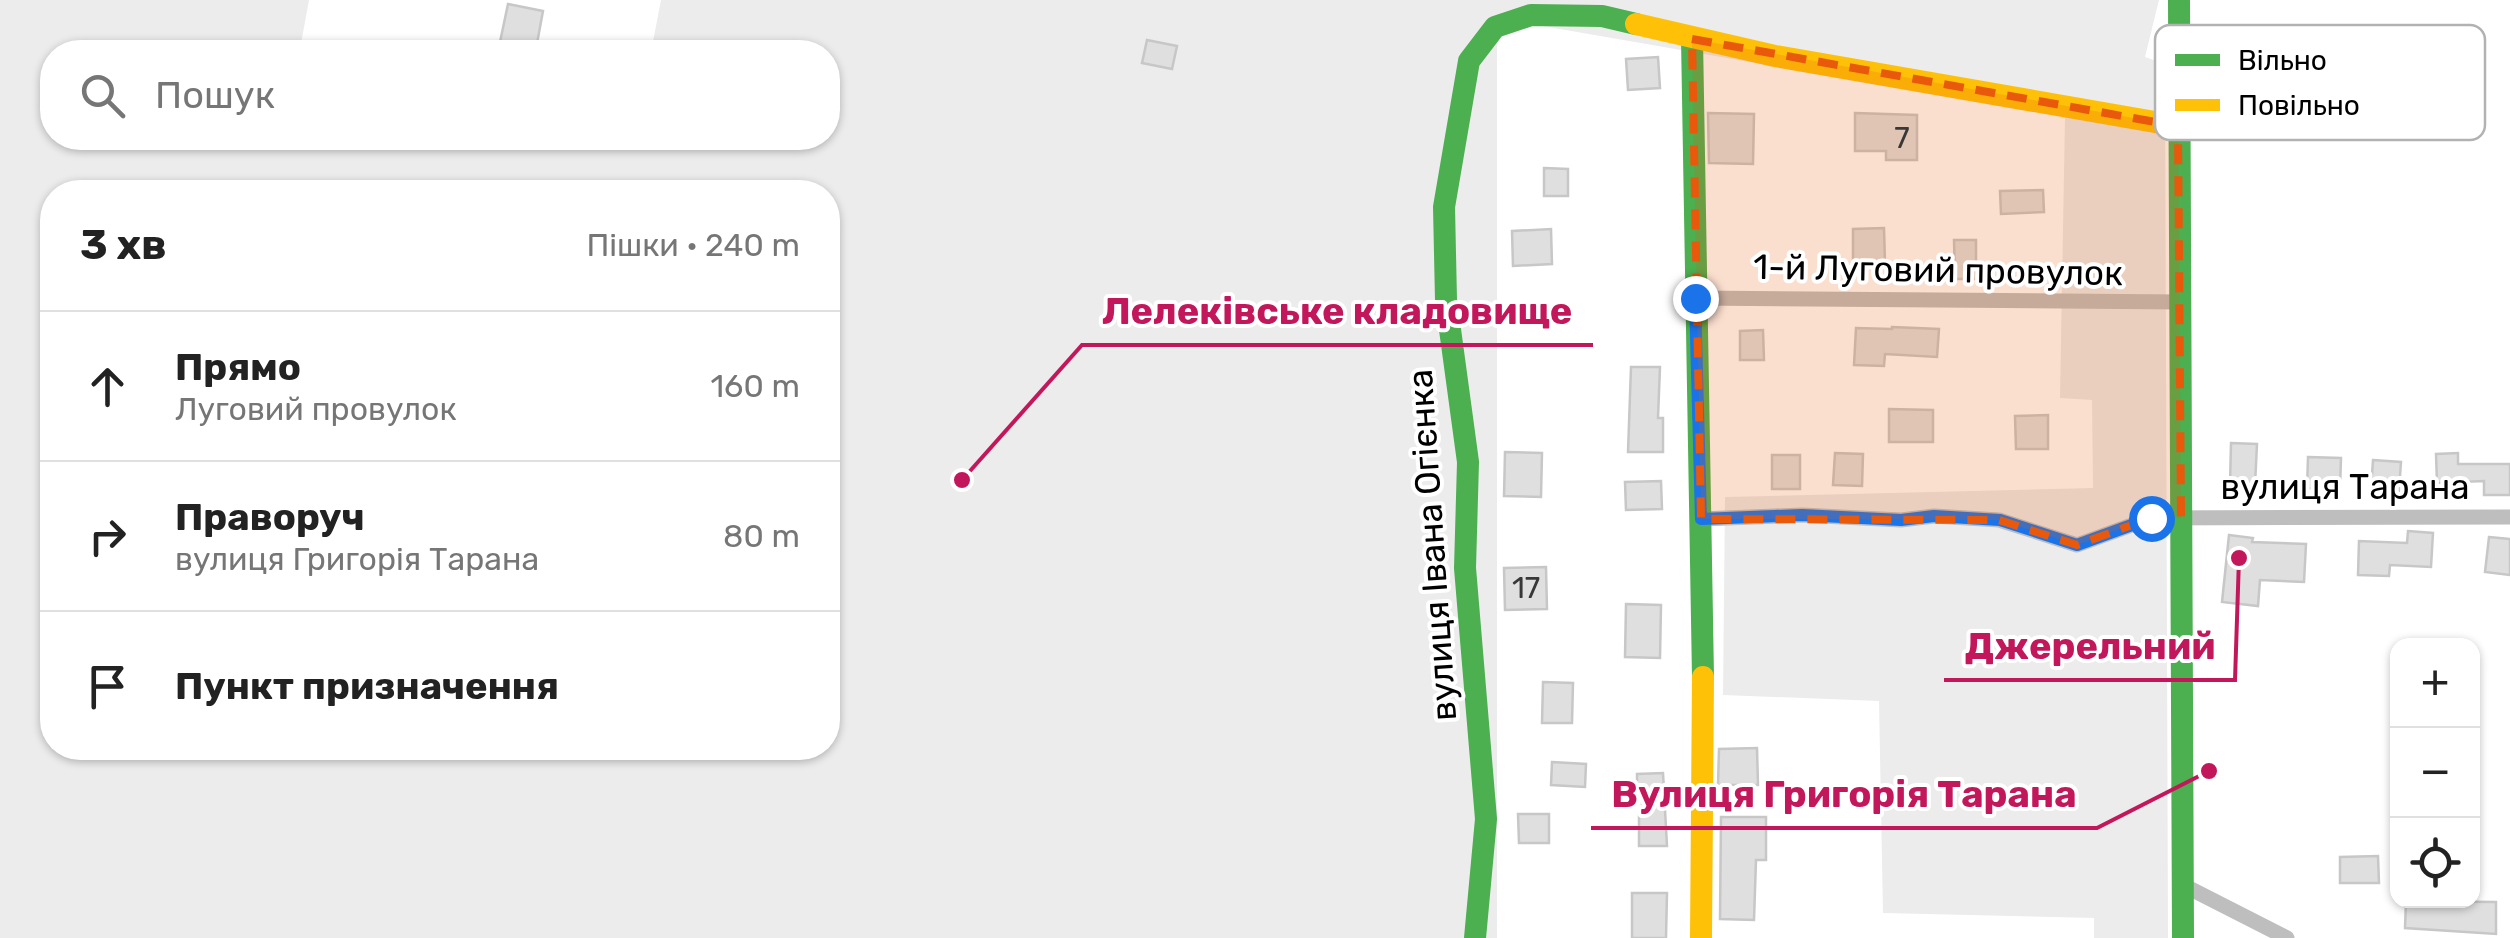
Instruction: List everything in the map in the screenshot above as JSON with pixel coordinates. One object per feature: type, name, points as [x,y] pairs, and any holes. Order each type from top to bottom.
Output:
[{"type":"street","name":"вулиця Івана Огієнка","points":[[1475,938],[1486,819],[1465,568],[1468,462],[1446,300],[1444,208],[1469,61],[1495,27],[1531,15],[1602,16],[1775,56],[2155,122]]},
{"type":"street","points":[[1692,38],[1704,738],[1701,938]]},
{"type":"street","points":[[2178,140],[2183,938]]},
{"type":"street","name":"1-й Луговий провулок","points":[[1695,298],[2181,302]]},
{"type":"street","name":"вулиця Тарана","points":[[1701,519],[1802,515],[2000,520],[2077,545],[2151,518],[2510,517]]},
{"type":"street","points":[[2182,886],[2287,938]]},
{"type":"highlighted area","points":[[1692,39],[2178,126],[2181,518],[2151,518],[2077,545],[1999,520],[1701,519]]},
{"type":"shaded area","points":[[0,0],[309,0],[302,40],[40,40],[40,150],[840,150],[840,40],[653,40],[661,0],[2159,0],[2145,57],[2155,60],[2155,140],[2165,140],[2168,938],[2094,938],[2094,918],[1883,913],[1879,701],[1723,695],[1725,497],[2093,488],[2092,400],[2060,398],[2065,117],[1497,18],[1497,938],[0,938]]},
{"type":"building","points":[[508,4],[543,11],[538,40],[500,40]]},
{"type":"building","points":[[1147,40],[1177,46],[1172,69],[1142,63]]},
{"type":"building","points":[[1658,57],[1660,88],[1628,90],[1626,59]]},
{"type":"building","points":[[1708,113],[1754,114],[1753,164],[1709,163]]},
{"type":"building","points":[[1855,113],[1917,115],[1917,160],[1886,160],[1886,151],[1855,151]]},
{"type":"building","points":[[1544,168],[1568,169],[1568,196],[1544,196]]},
{"type":"building","points":[[2043,190],[2044,212],[2001,214],[2000,191]]},
{"type":"building","points":[[1884,228],[1885,263],[1853,263],[1853,229]]},
{"type":"building","points":[[1551,229],[1552,264],[1513,266],[1512,231]]},
{"type":"building","points":[[1954,240],[1976,240],[1976,279],[1955,279]]},
{"type":"building","points":[[1856,328],[1939,329],[1937,357],[1885,354],[1884,366],[1854,365]]},
{"type":"building","points":[[1763,330],[1764,360],[1740,360],[1740,331]]},
{"type":"building","points":[[1631,367],[1660,367],[1658,418],[1663,418],[1663,452],[1628,452]]},
{"type":"building","points":[[1889,409],[1933,410],[1933,442],[1889,442]]},
{"type":"building","points":[[2048,415],[2048,449],[2016,449],[2015,416]]},
{"type":"building","points":[[2231,443],[2257,444],[2255,485],[2230,484]]},
{"type":"building","points":[[1505,452],[1542,453],[1541,497],[1504,496]]},
{"type":"building","points":[[1835,453],[1863,454],[1862,486],[1833,485]]},
{"type":"building","points":[[2458,453],[2458,464],[2510,464],[2510,495],[2484,495],[2484,481],[2437,483],[2436,454]]},
{"type":"building","points":[[1772,455],[1800,455],[1800,489],[1772,489]]},
{"type":"building","points":[[2308,457],[2341,458],[2340,489],[2307,488]]},
{"type":"building","points":[[2373,460],[2401,462],[2399,491],[2371,489]]},
{"type":"building","points":[[1661,481],[1662,509],[1626,510],[1625,482]]},
{"type":"building","points":[[2408,531],[2433,533],[2431,567],[2390,565],[2389,576],[2358,575],[2359,541],[2407,543]]},
{"type":"building","points":[[2229,535],[2253,538],[2252,542],[2306,544],[2304,582],[2260,580],[2258,606],[2222,602]]},
{"type":"building","points":[[2489,537],[2510,539],[2510,575],[2485,572]]},
{"type":"building","points":[[1546,567],[1547,609],[1505,610],[1504,568]]},
{"type":"building","points":[[1626,604],[1661,605],[1660,658],[1625,657]]},
{"type":"building","points":[[1543,682],[1573,683],[1572,723],[1542,723]]},
{"type":"building","points":[[1757,748],[1758,785],[1718,785],[1719,749]]},
{"type":"building","points":[[1552,762],[1586,764],[1585,787],[1551,785]]},
{"type":"building","points":[[1663,773],[1667,846],[1639,846],[1642,790],[1637,790],[1637,774]]},
{"type":"building","points":[[1518,814],[1549,814],[1549,843],[1519,843]]},
{"type":"building","points":[[1721,817],[1766,817],[1766,860],[1756,860],[1754,920],[1720,919]]},
{"type":"building","points":[[2378,856],[2379,883],[2340,883],[2340,857]]},
{"type":"building","points":[[1632,893],[1667,893],[1666,938],[1632,938]]},
{"type":"building","points":[[2480,902],[2496,902],[2496,934],[2405,928],[2406,908],[2480,908]]},
{"type":"traffic: fast","points":[[2179,0],[2179,25]]},
{"type":"traffic: fast","points":[[1475,938],[1486,819],[1465,568],[1468,462],[1446,300],[1444,207],[1469,61],[1495,27],[1531,15],[1602,16],[1636,24]]},
{"type":"traffic: fast","points":[[1692,39],[1703,677]]},
{"type":"traffic: fast","points":[[2180,140],[2183,938]]},
{"type":"traffic: slow","points":[[1636,24],[1775,56],[2155,122]]},
{"type":"traffic: slow","points":[[1701,938],[1703,677]]},
{"type":"place","name":"Лелеківське кладовище","points":[[962,480]]},
{"type":"place","name":"Джерельний","points":[[2239,558]]},
{"type":"place","name":"Вулиця Григорія Тарана","points":[[2209,771]]},
{"type":"route","points":[[1695,298],[1701,519],[1802,515],[2000,520],[2077,545],[2151,518]]}]
